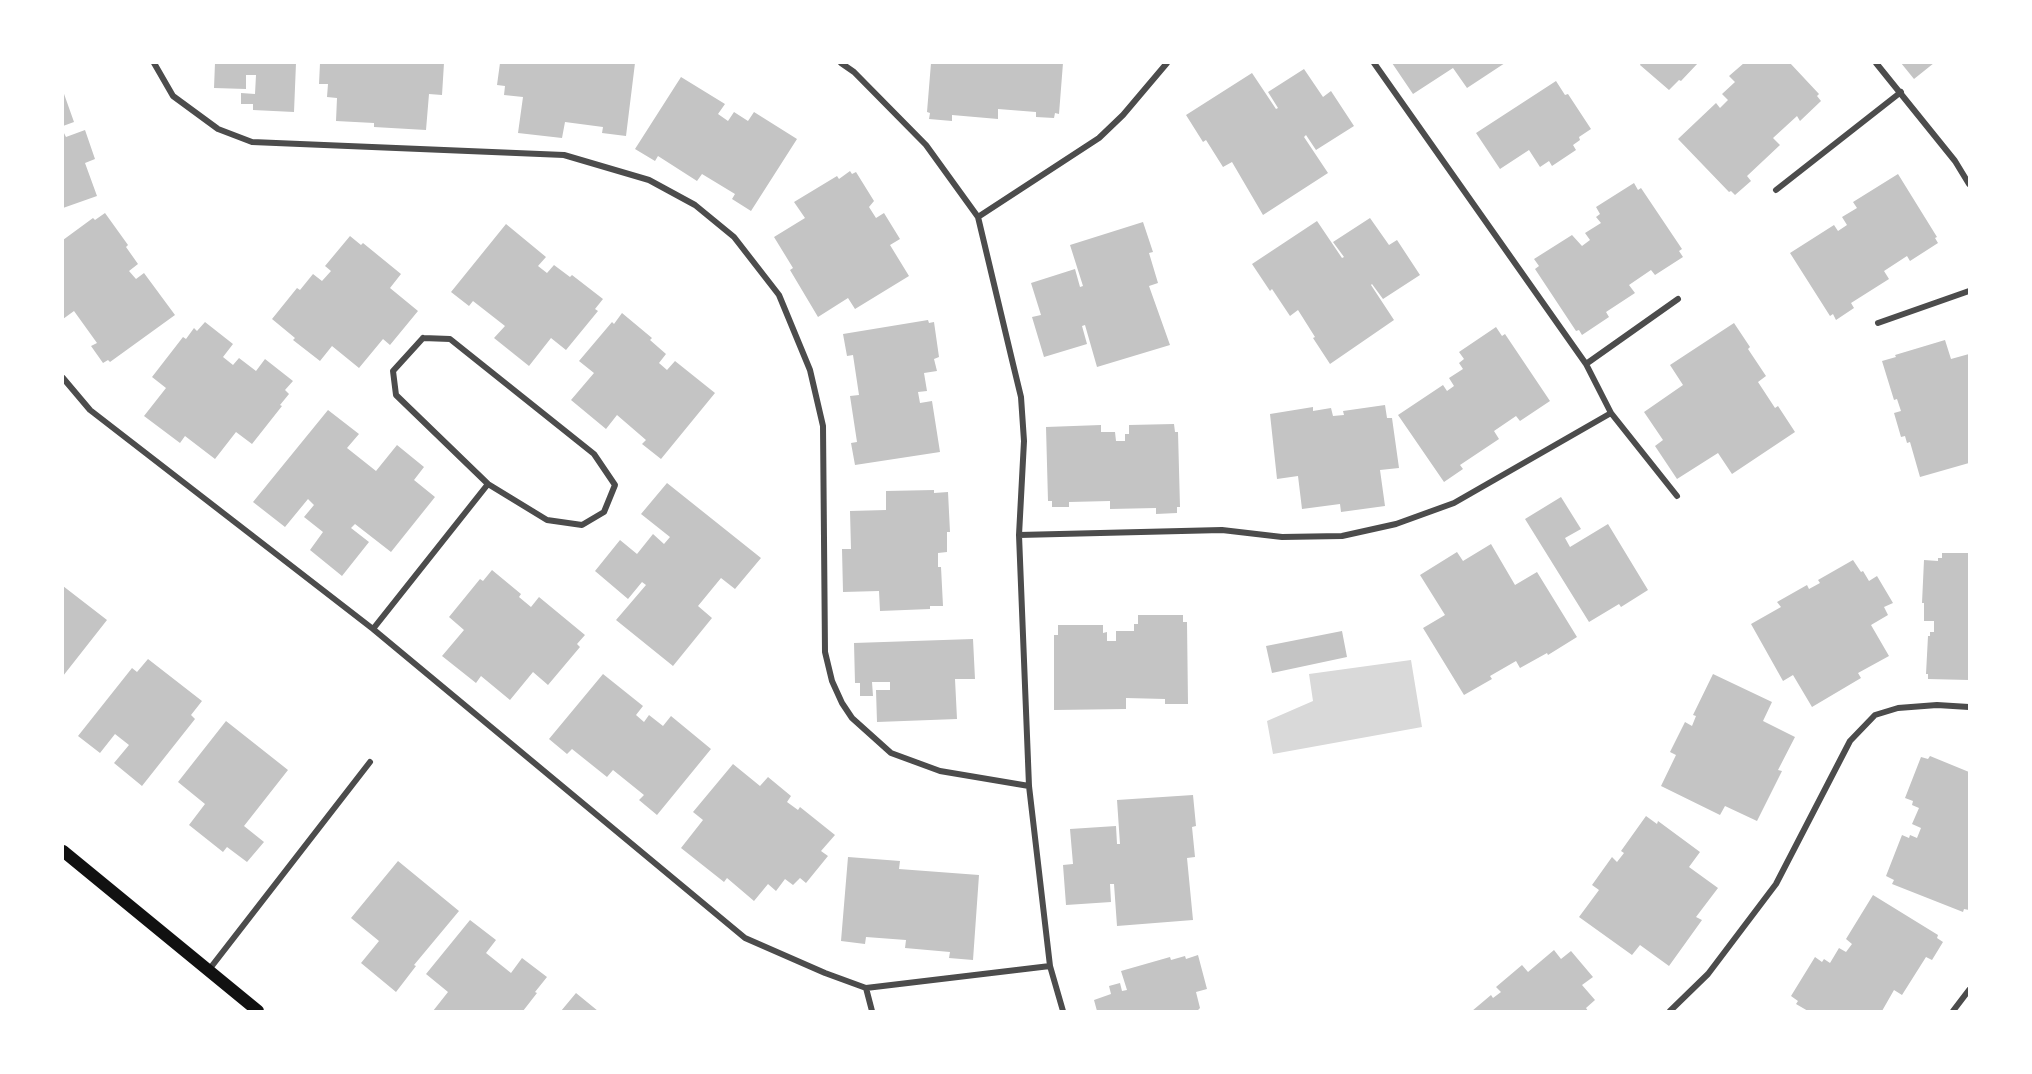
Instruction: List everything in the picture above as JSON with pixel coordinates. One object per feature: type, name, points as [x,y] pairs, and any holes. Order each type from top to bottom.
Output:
[{"type":"main road","points":[[63,851],[258,1011]]},
{"type":"street","points":[[154,63],[173,96],[218,129],[252,142],[564,155],[649,180],[695,206],[734,237],[779,295],[810,370],[823,426],[825,652],[832,681],[842,703],[852,718],[891,753],[940,771],[1029,786]]},
{"type":"street","points":[[841,63],[854,72],[926,145],[978,217],[1020,397],[1024,441],[1019,535],[1029,786],[1050,966],[1063,1011]]},
{"type":"street","points":[[978,217],[1099,138],[1123,115],[1167,63]]},
{"type":"street","points":[[1374,63],[1586,364],[1611,413],[1677,496]]},
{"type":"street","points":[[1876,63],[1955,160],[1969,184]]},
{"type":"street","points":[[1776,190],[1901,92]]},
{"type":"street","points":[[1878,323],[1969,291]]},
{"type":"street","points":[[1586,364],[1678,299]]},
{"type":"street","points":[[423,338],[450,339],[594,454],[615,484],[604,512],[582,525],[547,520],[488,484],[396,395],[393,371],[423,338]]},
{"type":"street","points":[[63,378],[90,410],[373,629],[745,938],[866,988],[1050,966]]},
{"type":"street","points":[[1019,535],[1222,530],[1282,537],[1342,536],[1396,524],[1454,503],[1611,413]]},
{"type":"street","points":[[373,629],[488,484]]},
{"type":"street","points":[[1670,1011],[1708,974],[1776,884],[1850,741],[1875,715],[1898,708],[1937,705],[1969,707]]},
{"type":"street","points":[[208,971],[370,762]]},
{"type":"street","points":[[866,988],[872,1011]]},
{"type":"street","points":[[1953,1011],[1969,990]]},
{"type":"shaded area","points":[[1411,660],[1422,727],[1273,754],[1267,721],[1313,701],[1309,674]]},
{"type":"building","points":[[215,63],[296,63],[294,112],[253,110],[253,104],[241,104],[241,93],[255,94],[256,75],[246,75],[246,89],[214,88]]},
{"type":"building","points":[[320,63],[444,63],[442,95],[429,94],[426,130],[374,127],[374,123],[336,121],[337,98],[327,97],[328,84],[319,84]]},
{"type":"building","points":[[500,63],[635,63],[626,136],[602,133],[603,127],[565,122],[562,138],[518,133],[523,97],[504,95],[505,86],[497,85]]},
{"type":"building","points":[[931,63],[1063,63],[1059,114],[1055,113],[1054,118],[1036,117],[1036,112],[998,109],[998,119],[952,115],[952,121],[929,119],[930,113],[927,112]]},
{"type":"building","points":[[1392,63],[1505,63],[1467,88],[1453,68],[1413,94]]},
{"type":"building","points":[[1641,63],[1698,63],[1669,90],[1640,65]]},
{"type":"building","points":[[1744,63],[1790,63],[1819,94],[1817,96],[1821,101],[1800,121],[1797,116],[1773,138],[1780,145],[1747,176],[1751,181],[1735,195],[1729,192],[1678,139],[1716,103],[1720,108],[1728,100],[1722,94],[1735,82],[1729,76]]},
{"type":"building","points":[[1901,63],[1934,63],[1914,79]]},
{"type":"building","points":[[1304,69],[1323,97],[1331,91],[1354,126],[1316,150],[1306,135],[1304,137],[1328,173],[1263,215],[1232,162],[1223,167],[1206,140],[1203,142],[1186,115],[1252,73],[1276,109],[1278,108],[1268,92]]},
{"type":"building","points":[[681,77],[725,104],[718,114],[728,121],[734,112],[748,121],[754,112],[797,139],[751,211],[732,199],[735,194],[702,174],[697,181],[658,156],[655,161],[635,149]]},
{"type":"building","points":[[1556,81],[1565,95],[1568,94],[1591,129],[1579,137],[1580,140],[1573,145],[1576,150],[1552,166],[1549,161],[1540,167],[1529,150],[1500,169],[1476,133]]},
{"type":"building","points":[[63,91],[74,122],[63,126]]},
{"type":"building","points":[[85,130],[95,159],[85,163],[97,196],[63,208],[63,131],[66,137]]},
{"type":"building","points":[[850,171],[852,174],[856,172],[874,201],[869,207],[876,218],[884,213],[900,239],[890,245],[909,276],[855,309],[848,298],[818,317],[790,270],[793,268],[774,237],[805,218],[794,202],[837,176],[839,179]]},
{"type":"building","points":[[1898,174],[1937,237],[1935,238],[1938,243],[1910,261],[1907,256],[1884,271],[1889,279],[1851,303],[1854,308],[1836,320],[1833,314],[1830,316],[1790,253],[1834,225],[1838,231],[1847,225],[1842,217],[1857,208],[1853,202]]},
{"type":"building","points":[[1634,183],[1638,190],[1641,188],[1682,249],[1679,251],[1683,257],[1655,275],[1651,270],[1629,285],[1635,293],[1606,312],[1609,317],[1582,335],[1579,330],[1576,331],[1535,269],[1539,266],[1534,259],[1572,235],[1582,246],[1590,240],[1585,233],[1601,223],[1596,217],[1600,214],[1596,207]]},
{"type":"building","points":[[105,213],[128,245],[126,247],[138,264],[129,271],[136,279],[144,273],[175,315],[110,362],[108,360],[103,363],[91,346],[97,343],[74,311],[63,319],[63,240],[93,218],[95,220]]},
{"type":"building","points":[[1370,218],[1389,245],[1397,240],[1420,275],[1383,299],[1372,284],[1394,320],[1330,364],[1298,310],[1290,316],[1252,264],[1317,221],[1342,258],[1344,257],[1333,242]]},
{"type":"building","points":[[1143,222],[1153,252],[1149,253],[1158,283],[1149,286],[1170,345],[1097,367],[1085,325],[1082,326],[1087,344],[1044,357],[1032,317],[1041,315],[1031,283],[1075,269],[1080,287],[1083,286],[1070,245]]},
{"type":"building","points":[[506,224],[546,257],[538,266],[547,273],[554,265],[570,277],[572,275],[603,299],[595,309],[598,311],[566,350],[551,338],[529,366],[494,338],[505,326],[473,301],[469,306],[451,292]]},
{"type":"building","points":[[350,236],[361,245],[363,243],[401,274],[390,288],[418,311],[390,345],[383,339],[359,368],[332,346],[320,361],[293,340],[295,338],[272,319],[297,288],[300,290],[313,274],[322,281],[331,271],[325,266]]},
{"type":"building","points":[[622,313],[652,338],[650,340],[666,354],[659,363],[667,370],[675,361],[715,393],[661,459],[642,444],[646,440],[617,415],[606,429],[571,400],[594,373],[579,361]]},
{"type":"building","points":[[928,320],[929,323],[934,322],[939,357],[934,359],[937,371],[924,373],[927,391],[918,392],[920,403],[932,401],[940,452],[855,465],[851,443],[857,442],[850,396],[859,395],[853,355],[847,356],[843,334]]},
{"type":"building","points":[[205,322],[233,344],[223,357],[233,365],[239,358],[256,371],[265,359],[293,381],[285,390],[289,394],[280,405],[282,406],[252,444],[236,432],[215,459],[185,436],[180,443],[144,416],[166,388],[152,377],[183,337],[186,339],[194,328],[197,331]]},
{"type":"building","points":[[1734,323],[1766,376],[1758,382],[1775,408],[1778,406],[1795,432],[1732,474],[1718,453],[1677,479],[1655,446],[1663,440],[1644,412],[1683,385],[1670,365]]},
{"type":"building","points":[[1496,327],[1502,336],[1505,334],[1550,401],[1520,421],[1516,416],[1494,431],[1499,439],[1460,465],[1463,469],[1444,482],[1398,415],[1443,385],[1447,391],[1454,386],[1449,378],[1463,369],[1459,363],[1464,359],[1459,352]]},
{"type":"building","points":[[1945,340],[1951,359],[1969,354],[1969,463],[1920,477],[1910,442],[1907,443],[1905,436],[1901,437],[1894,413],[1901,411],[1897,399],[1894,400],[1882,361]]},
{"type":"building","points":[[1385,405],[1387,418],[1392,418],[1399,468],[1380,470],[1385,506],[1341,512],[1340,504],[1302,509],[1298,476],[1277,479],[1270,414],[1313,407],[1313,411],[1331,408],[1333,416],[1344,415],[1343,411]]},
{"type":"building","points":[[328,410],[359,434],[347,448],[376,471],[397,445],[424,467],[414,480],[435,497],[391,552],[355,524],[351,528],[369,542],[342,576],[310,550],[323,532],[304,517],[314,505],[308,499],[285,527],[253,502]]},
{"type":"building","points":[[1174,424],[1175,432],[1178,432],[1180,507],[1177,507],[1177,513],[1156,514],[1156,508],[1110,509],[1110,501],[1069,502],[1069,507],[1052,507],[1052,501],[1048,501],[1046,427],[1101,425],[1101,432],[1115,432],[1116,441],[1125,441],[1125,434],[1129,434],[1129,425]]},
{"type":"building","points":[[667,483],[761,558],[735,589],[721,578],[698,606],[712,618],[673,666],[616,620],[646,585],[642,582],[628,599],[595,571],[620,540],[637,554],[653,534],[664,544],[670,537],[641,514]]},
{"type":"building","points":[[934,490],[934,493],[948,492],[950,532],[947,532],[947,552],[938,553],[943,606],[930,606],[930,609],[880,611],[879,591],[843,592],[842,549],[851,549],[850,511],[886,510],[886,491]]},
{"type":"building","points":[[1561,497],[1581,529],[1565,538],[1570,547],[1608,524],[1648,590],[1621,607],[1619,604],[1589,622],[1525,519]]},
{"type":"building","points":[[1491,544],[1515,585],[1537,572],[1577,637],[1548,655],[1547,653],[1520,668],[1516,661],[1490,676],[1492,679],[1464,695],[1423,628],[1445,615],[1420,575],[1457,552],[1463,561]]},
{"type":"building","points":[[1942,553],[1969,553],[1969,680],[1928,679],[1928,674],[1926,674],[1928,636],[1930,632],[1934,632],[1934,621],[1924,621],[1924,603],[1922,603],[1924,560],[1938,561],[1938,558],[1942,558]]},
{"type":"building","points":[[1853,560],[1869,581],[1877,576],[1893,603],[1884,607],[1888,615],[1871,625],[1889,656],[1858,673],[1861,678],[1812,707],[1793,675],[1783,681],[1751,624],[1781,607],[1777,602],[1807,585],[1809,589],[1820,583],[1818,580]]},
{"type":"building","points":[[492,570],[521,594],[519,597],[531,607],[539,597],[585,635],[577,644],[580,647],[548,685],[533,672],[510,700],[481,676],[476,683],[442,656],[464,630],[449,617],[480,579],[483,581]]},
{"type":"building","points":[[63,586],[107,620],[63,676]]},
{"type":"building","points":[[1138,615],[1183,615],[1183,622],[1187,622],[1188,704],[1165,704],[1165,699],[1126,698],[1126,709],[1054,710],[1054,635],[1058,635],[1058,625],[1103,625],[1103,633],[1107,632],[1107,641],[1116,641],[1116,631],[1134,631],[1134,624],[1138,624]]},
{"type":"building","points":[[1342,631],[1347,657],[1272,673],[1266,646]]},
{"type":"building","points":[[973,639],[975,679],[955,679],[957,719],[877,722],[876,690],[890,690],[890,682],[872,682],[873,696],[860,696],[860,683],[855,683],[854,643]]},
{"type":"building","points":[[148,659],[202,701],[191,715],[195,719],[142,786],[114,763],[129,745],[115,734],[100,753],[78,736],[132,668],[137,672]]},
{"type":"building","points":[[603,674],[643,706],[636,715],[644,722],[649,715],[663,726],[671,716],[711,749],[657,815],[639,800],[644,795],[613,770],[607,777],[572,749],[567,754],[549,739]]},
{"type":"building","points":[[1713,674],[1772,702],[1763,721],[1795,737],[1778,770],[1782,771],[1757,821],[1725,806],[1720,815],[1661,786],[1676,755],[1670,752],[1685,722],[1692,726],[1696,716],[1693,715]]},
{"type":"building","points":[[226,721],[288,770],[244,826],[264,842],[247,862],[227,847],[223,852],[189,825],[205,804],[178,782]]},
{"type":"building","points":[[1930,756],[1969,772],[1969,910],[1964,909],[1963,912],[1892,884],[1894,880],[1886,876],[1902,835],[1917,838],[1921,828],[1912,824],[1919,808],[1912,805],[1913,801],[1905,798],[1921,757],[1928,759]]},
{"type":"building","points":[[733,764],[760,786],[768,777],[791,796],[787,802],[798,810],[800,807],[835,835],[821,851],[828,856],[806,883],[800,878],[793,885],[785,879],[776,891],[768,884],[754,901],[727,878],[724,882],[681,848],[703,820],[693,812]]},
{"type":"building","points":[[1193,795],[1196,826],[1192,827],[1195,857],[1187,858],[1193,920],[1117,926],[1114,884],[1110,884],[1111,902],[1066,905],[1063,865],[1073,864],[1070,829],[1116,826],[1117,844],[1120,844],[1117,800]]},
{"type":"building","points":[[1646,816],[1657,824],[1658,821],[1700,852],[1689,867],[1718,888],[1696,917],[1702,920],[1669,966],[1640,945],[1632,955],[1579,917],[1599,890],[1592,885],[1612,857],[1617,862],[1624,853],[1621,851]]},
{"type":"building","points":[[848,857],[900,861],[899,869],[979,875],[973,960],[949,958],[950,952],[905,948],[906,940],[866,937],[865,944],[841,941]]},
{"type":"building","points":[[398,861],[459,911],[414,965],[416,966],[396,992],[361,963],[379,941],[351,918]]},
{"type":"building","points":[[1873,895],[1938,935],[1937,938],[1943,942],[1932,960],[1926,957],[1902,995],[1894,990],[1882,1011],[1808,1011],[1796,1004],[1798,1001],[1791,996],[1815,957],[1822,962],[1824,959],[1830,963],[1839,948],[1846,952],[1852,944],[1846,939]]},
{"type":"building","points":[[470,920],[496,940],[486,953],[511,973],[522,958],[547,977],[523,1011],[433,1011],[448,992],[426,974]]},
{"type":"building","points":[[1554,950],[1561,959],[1571,951],[1593,977],[1582,985],[1595,1000],[1586,1008],[1588,1011],[1472,1011],[1491,995],[1493,998],[1501,992],[1496,987],[1522,965],[1528,972]]},
{"type":"building","points":[[1198,955],[1207,989],[1196,992],[1200,1008],[1197,1011],[1097,1011],[1094,1000],[1111,994],[1109,986],[1120,983],[1122,991],[1127,990],[1121,971],[1170,957],[1171,960],[1185,956],[1186,959]]},
{"type":"building","points":[[576,993],[598,1011],[561,1011]]}]
